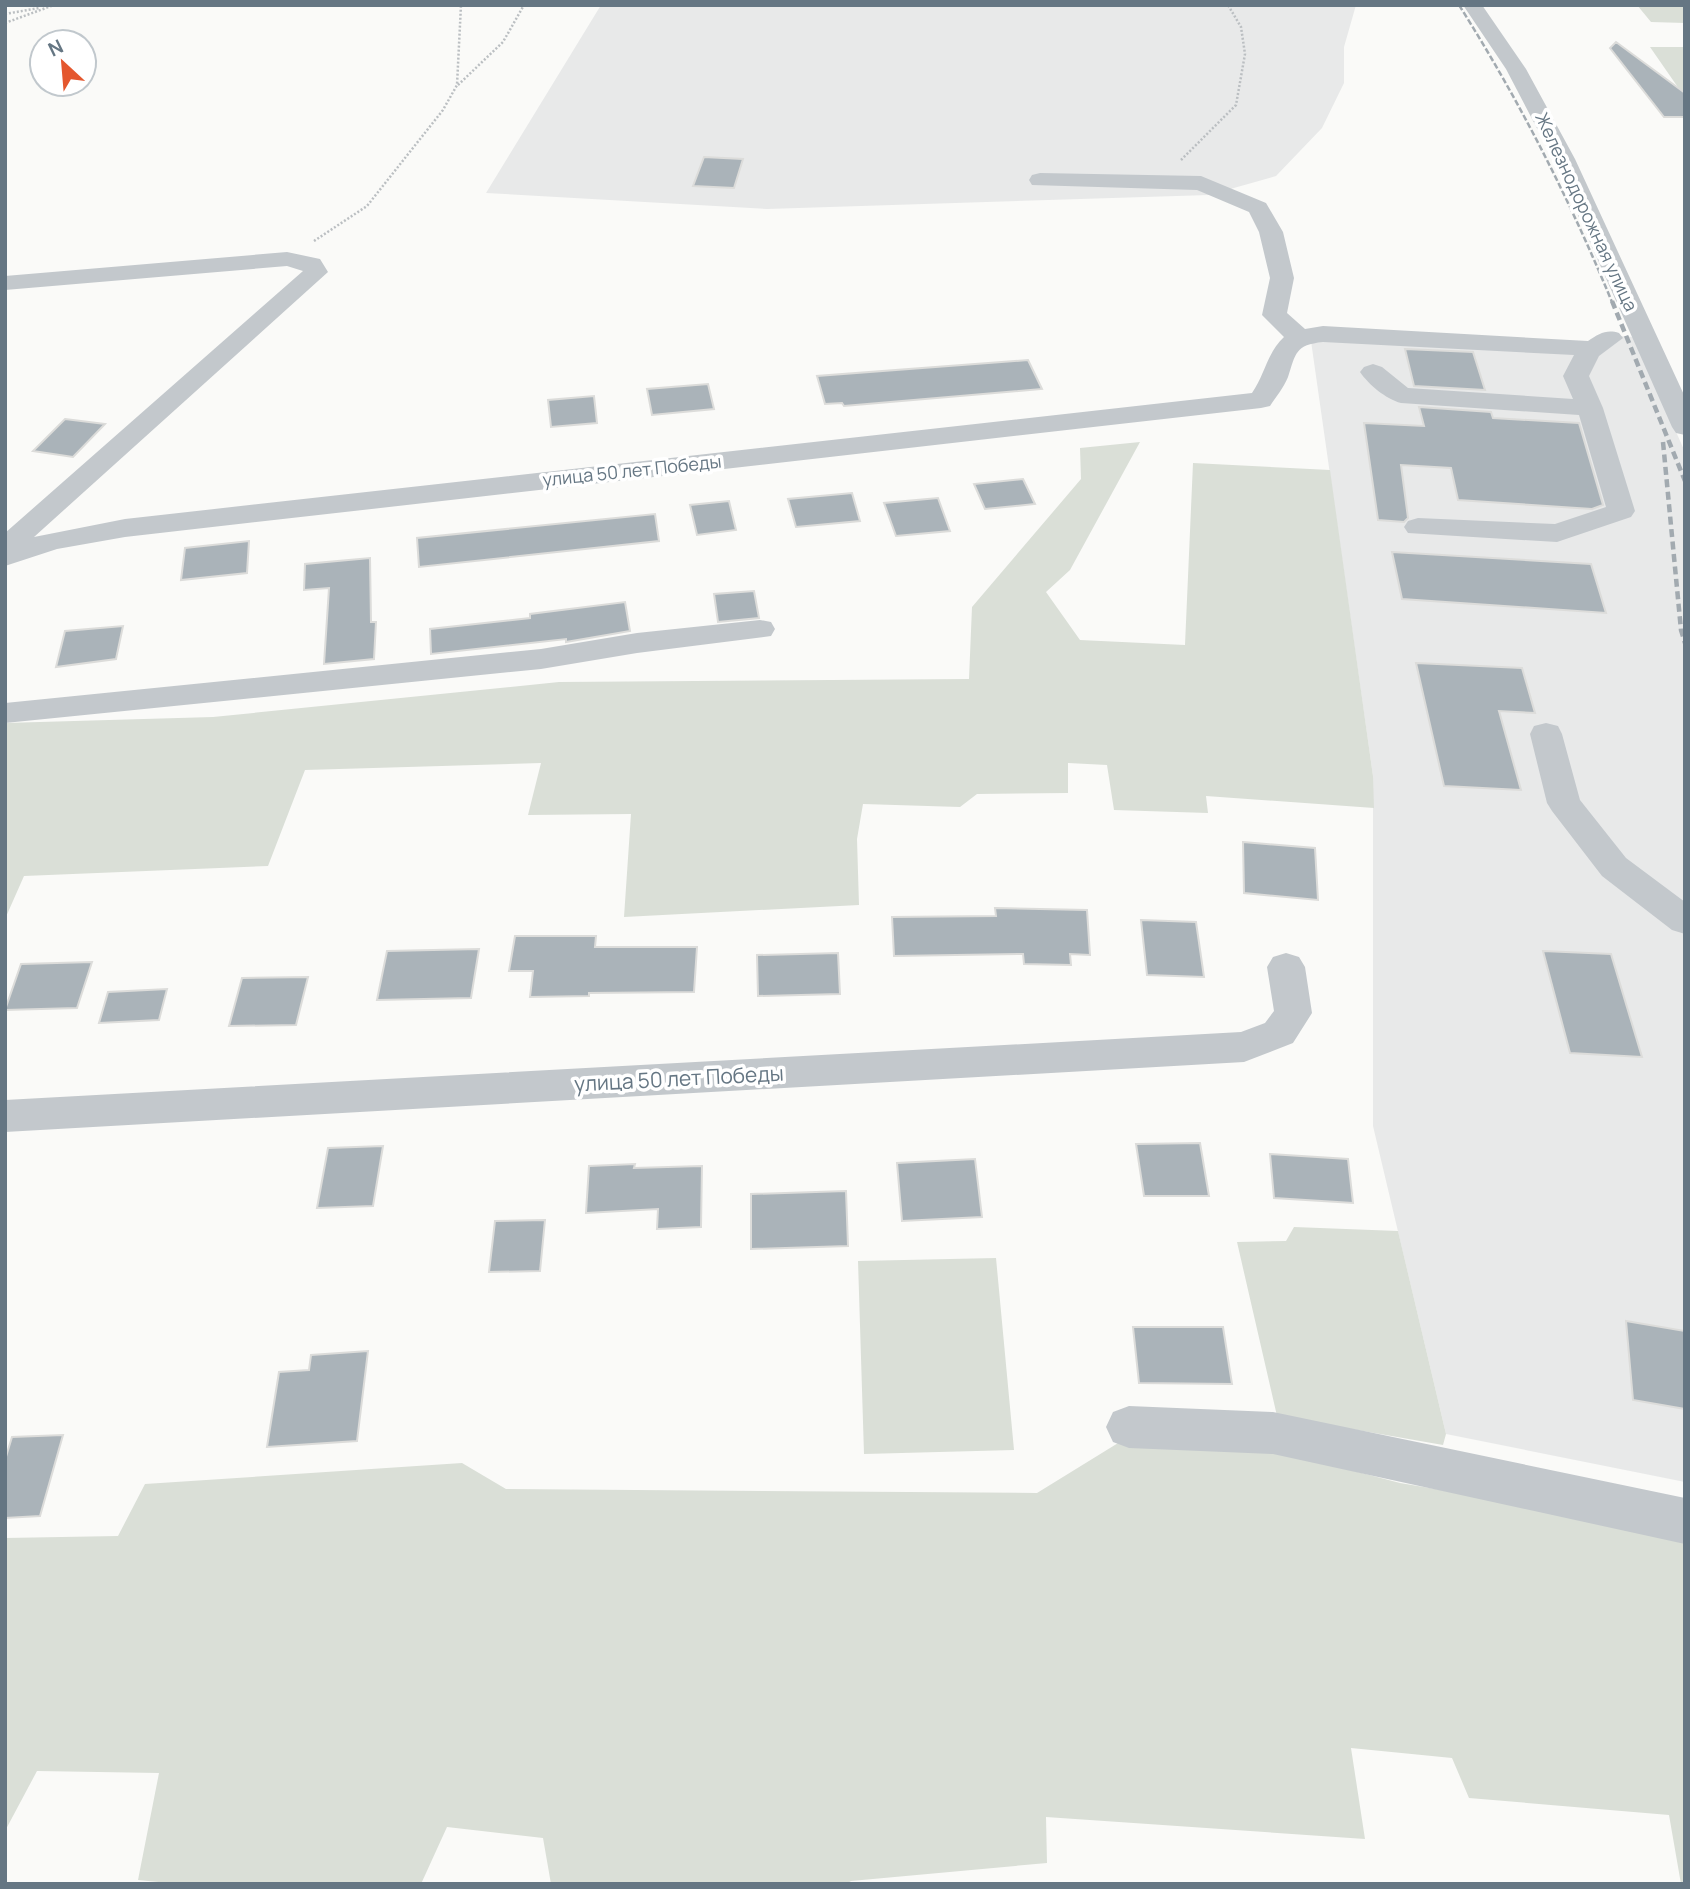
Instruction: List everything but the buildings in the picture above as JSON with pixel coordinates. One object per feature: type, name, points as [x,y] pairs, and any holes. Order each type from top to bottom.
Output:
[{"type":"street","name":"Железнодорожная улица","points":[[1472,5],[1516,69],[1564,159],[1685,427]]},
{"type":"street","points":[[1040,180],[1201,183],[1258,208],[1271,232],[1282,278],[1275,315],[1298,337],[1323,334],[1595,349]]},
{"type":"street","points":[[5,283],[287,259],[312,264],[316,272],[5,548]]},
{"type":"street","points":[[1418,527],[1557,533],[1621,511],[1590,408],[1576,376],[1589,352],[1622,330],[1638,323]]},
{"type":"street","name":"улица 50 лет Победы","points":[[5,557],[51,541],[125,528],[1261,400],[1274,380],[1282,353],[1298,337]]},
{"type":"street","points":[[1373,372],[1401,394],[1590,408]]},
{"type":"street","points":[[5,713],[541,659],[637,643],[760,629]]},
{"type":"street","points":[[1546,734],[1564,803],[1614,867],[1685,921]]},
{"type":"street","name":"улица 50 лет Победы","points":[[5,1116],[1244,1047],[1279,1033],[1293,1013],[1286,967]]},
{"type":"street","points":[[1129,1427],[1273,1433],[1685,1521]]},
{"type":"path","points":[[457,85],[461,5]]},
{"type":"path","points":[[287,259],[367,206],[443,110],[457,85],[503,41],[524,5]]},
{"type":"path","points":[[1163,182],[1191,147],[1236,105],[1245,54],[1241,27],[1228,5]]},
{"type":"path","points":[[5,14],[53,6]]},
{"type":"path","points":[[5,23],[53,6]]},
{"type":"shaded area","points":[[601,5],[1356,5],[1344,47],[1344,83],[1322,128],[1276,176],[1209,195],[767,209],[486,193]]},
{"type":"shaded area","points":[[1637,5],[1685,5],[1685,23],[1651,22]]},
{"type":"shaded area","points":[[1650,47],[1685,47],[1685,96],[1684,96]]},
{"type":"shaded area","points":[[1621,336],[1634,337],[1685,452],[1685,1482],[1446,1434],[1373,1126],[1373,776],[1311,341],[1550,350]]},
{"type":"shaded area","points":[[1140,442],[1070,570],[1046,592],[1080,640],[1185,645],[1193,463],[1330,470],[1373,776],[1374,808],[1206,796],[1208,813],[1114,810],[1107,765],[1068,763],[1068,793],[977,794],[960,807],[863,804],[857,839],[859,905],[624,917],[631,814],[528,815],[541,763],[305,770],[268,866],[24,876],[5,919],[5,723],[213,717],[559,682],[969,679],[972,607],[1081,479],[1080,448]]},
{"type":"shaded area","points":[[1294,1227],[1398,1231],[1446,1434],[1443,1445],[1277,1416],[1237,1242],[1286,1241]]},
{"type":"shaded area","points":[[996,1258],[1014,1450],[864,1454],[858,1261]]},
{"type":"shaded area","points":[[1123,1440],[1255,1445],[1400,1483],[1684,1531],[1685,1884],[1681,1884],[1669,1815],[1469,1798],[1452,1758],[1351,1748],[1365,1839],[1046,1817],[1047,1863],[851,1881],[846,1884],[551,1884],[543,1838],[447,1827],[421,1884],[179,1884],[138,1880],[159,1773],[37,1771],[5,1831],[5,1538],[118,1536],[145,1484],[462,1463],[506,1489],[1037,1493]]},
{"type":"railway","points":[[1459,5],[1542,150],[1612,302]]},
{"type":"railway","points":[[1612,301],[1685,481]]},
{"type":"railway","points":[[1663,442],[1681,630],[1685,643]]}]
